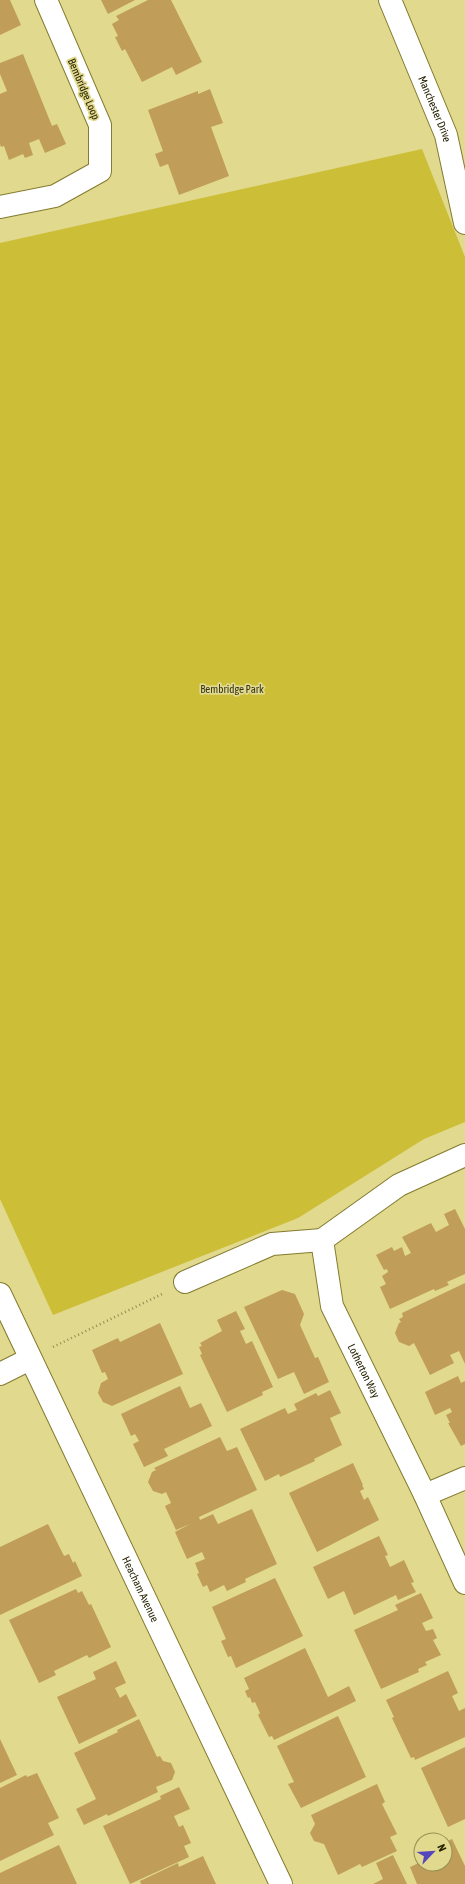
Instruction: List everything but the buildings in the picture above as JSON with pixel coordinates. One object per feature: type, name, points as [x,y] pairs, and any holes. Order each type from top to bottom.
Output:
[{"type":"street","name":"Bembridge Loop","points":[[0,207],[54,196],[100,171],[100,125],[46,0]]},
{"type":"street","name":"Manchester Drive","points":[[390,0],[456,133],[465,223]]},
{"type":"street","points":[[185,1282],[272,1244],[322,1240],[399,1186],[465,1155]]},
{"type":"street","name":"Lotherton Way","points":[[322,1240],[332,1306],[425,1495],[465,1583]]},
{"type":"street","name":"Heacham Avenue","points":[[0,1294],[281,1884]]},
{"type":"street","points":[[0,1374],[30,1359]]},
{"type":"street","points":[[425,1495],[465,1478]]},
{"type":"path","points":[[30,1359],[185,1282]]},
{"type":"green space","name":"Bembridge Park","points":[[422,149],[465,257],[465,1122],[424,1139],[298,1218],[53,1315],[0,1199],[0,243]]}]
